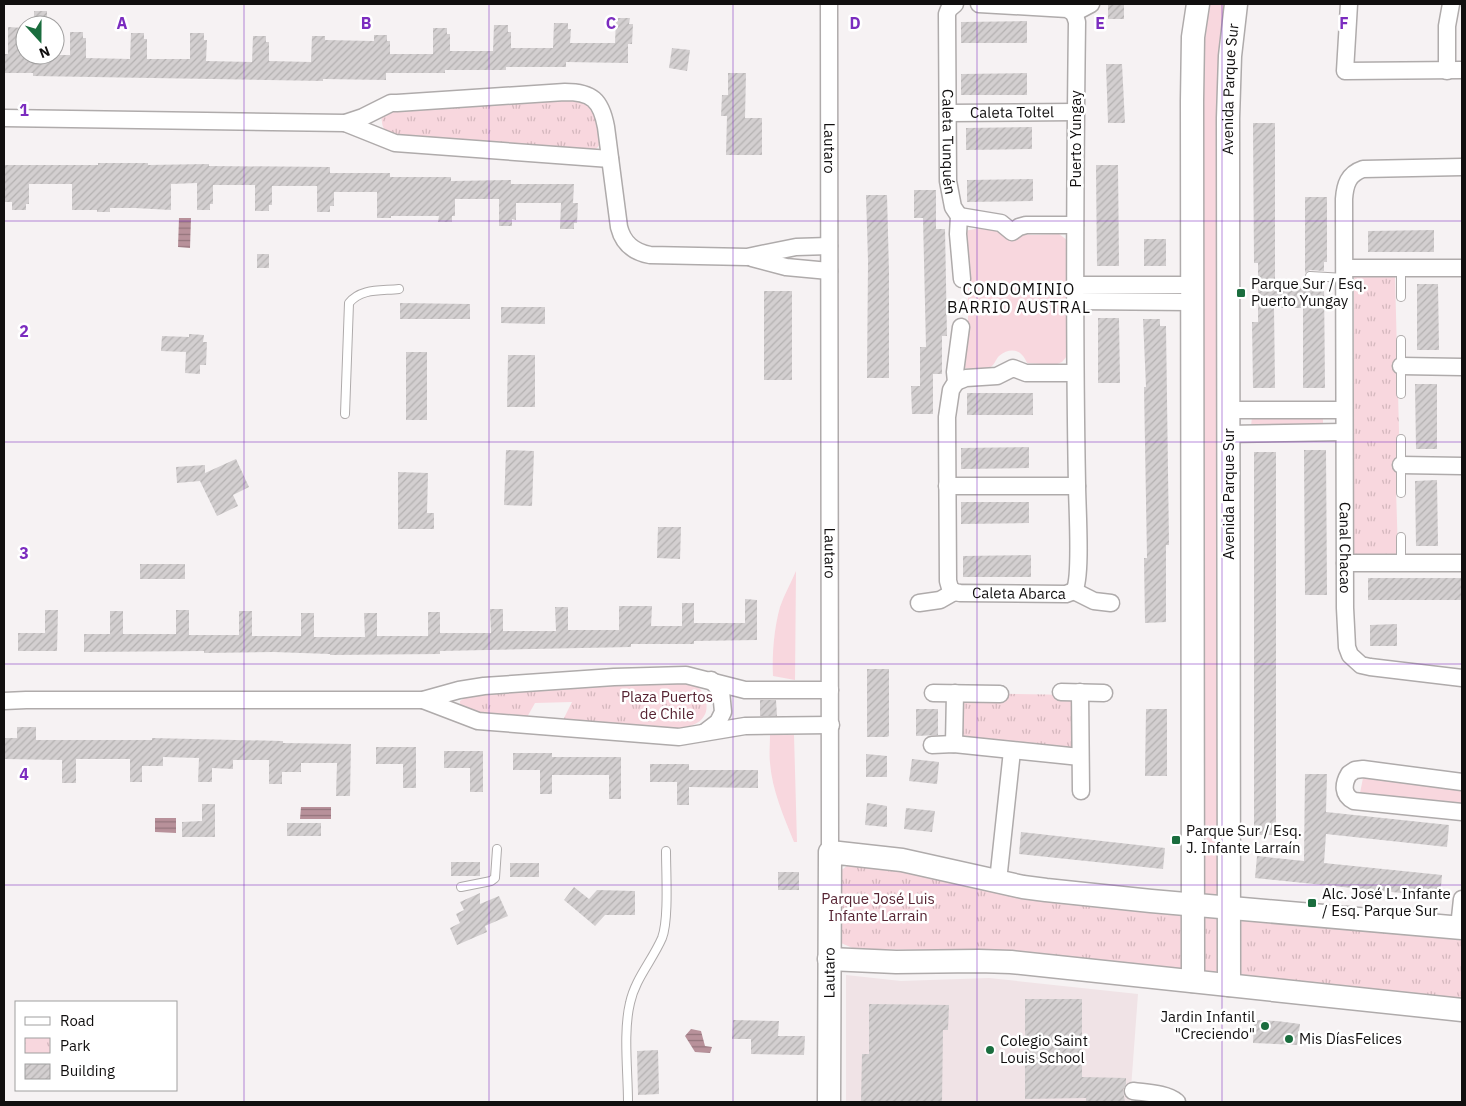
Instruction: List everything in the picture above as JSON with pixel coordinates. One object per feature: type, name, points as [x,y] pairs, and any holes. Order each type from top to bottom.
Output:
[{"type":"street","name":"Lautaro","points":[[829,1102],[831,725],[830,4]]},
{"type":"street","name":"Caleta Tunquén","points":[[953,4],[947,14],[949,192],[953,207],[959,216],[958,234],[962,279]]},
{"type":"street","points":[[979,4],[1067,9],[1074,13],[1091,4]]},
{"type":"street","points":[[1193,981],[1192,101],[1193,37],[1198,4]]},
{"type":"street","name":"Avenida Parque Sur","points":[[1230,985],[1228,118],[1230,49],[1236,4]]},
{"type":"street","points":[[1349,4],[1345,71],[1455,70],[1448,26],[1451,4]]},
{"type":"street","name":"Puerto Yungay","points":[[1074,13],[1077,22],[1075,373],[1078,532],[1077,582],[1074,591]]},
{"type":"street","points":[[4,118],[345,123],[397,103],[565,92],[581,93],[593,98],[602,111],[605,120],[621,234],[629,247],[650,256],[747,257],[796,247],[829,246]]},
{"type":"street","points":[[381,108],[377,123],[381,139]]},
{"type":"street","name":"Caleta Toltel","points":[[948,113],[1076,112]]},
{"type":"street","points":[[345,123],[395,143],[610,159]]},
{"type":"street","name":"Canal Chacao","points":[[1462,167],[1370,168],[1357,171],[1352,175],[1348,179],[1344,191],[1344,432],[1347,647],[1356,661],[1370,667],[1462,678]]},
{"type":"street","points":[[959,216],[1001,223],[1012,232],[1026,225],[1075,225]]},
{"type":"street","points":[[747,257],[786,267],[829,271]]},
{"type":"street","points":[[1345,273],[1400,268],[1462,268]]},
{"type":"street","points":[[1075,293],[1192,293]]},
{"type":"street","points":[[956,382],[955,372],[961,327]]},
{"type":"street","points":[[1401,366],[1462,367]]},
{"type":"street","points":[[919,603],[940,600],[954,592],[950,588],[948,581],[947,418],[951,390],[956,382],[966,378],[997,376],[1013,368],[1026,373],[1075,373]]},
{"type":"street","points":[[1228,410],[1344,410]]},
{"type":"street","points":[[1228,434],[1344,432]]},
{"type":"street","points":[[1401,465],[1462,466]]},
{"type":"street","points":[[947,486],[1077,486]]},
{"type":"street","points":[[1345,563],[1462,564]]},
{"type":"street","name":"Caleta Abarca","points":[[954,592],[1066,594],[1074,591],[1094,601],[1111,603]]},
{"type":"street","points":[[4,701],[423,700],[459,690],[484,686],[614,677],[686,675],[745,690],[830,690]]},
{"type":"street","points":[[705,732],[718,722],[723,712],[721,691],[711,680]]},
{"type":"street","points":[[4,692],[26,700]]},
{"type":"street","points":[[1061,692],[1104,693]]},
{"type":"street","points":[[1080,692],[1081,791]]},
{"type":"street","points":[[933,693],[1000,694]]},
{"type":"street","points":[[954,744],[955,693]]},
{"type":"street","points":[[423,700],[478,721],[679,737],[745,726],[831,725]]},
{"type":"street","points":[[932,745],[954,744],[1080,757]]},
{"type":"street","points":[[998,881],[1012,751]]},
{"type":"street","points":[[1462,782],[1363,769],[1349,774],[1344,788],[1347,795],[1354,801],[1462,812]]},
{"type":"street","points":[[830,852],[902,860],[1046,890],[1461,928],[1462,899]]},
{"type":"street","points":[[829,959],[896,962],[1011,962],[1462,1010]]},
{"type":"street","points":[[1133,1091],[1161,1095],[1177,1102]]},
{"type":"lane","points":[[1400,268],[1401,297]]},
{"type":"lane","points":[[1310,276],[1345,273]]},
{"type":"lane","points":[[345,414],[349,303],[355,296],[365,292],[399,289]]},
{"type":"lane","points":[[1401,340],[1401,394]]},
{"type":"lane","points":[[1401,439],[1401,494]]},
{"type":"lane","points":[[1401,537],[1401,563]]},
{"type":"lane","points":[[460,887],[490,881],[495,878],[497,849]]},
{"type":"lane","points":[[628,1102],[627,1020],[636,983],[662,938],[665,922],[666,851]]},
{"type":"shaded area","points":[[179,218],[191,218],[190,248],[178,247]]},
{"type":"shaded area","points":[[301,807],[331,807],[331,819],[300,819]]},
{"type":"shaded area","points":[[155,818],[176,818],[176,833],[155,832]]},
{"type":"shaded area","name":"Colegio Saint Louis School","points":[[846,975],[901,981],[989,978],[1138,994],[1130,1102],[846,1102]]},
{"type":"shaded area","points":[[691,1029],[701,1031],[705,1046],[712,1047],[710,1053],[695,1052],[685,1036]]},
{"type":"green space","points":[[1206,4],[1225,4],[1221,27],[1219,97],[1222,894],[1217,898],[1206,898],[1203,891],[1200,133],[1204,13]]},
{"type":"green space","points":[[583,99],[596,112],[601,142],[593,151],[395,137],[386,131],[382,124],[382,117],[393,109]]},
{"type":"green space","points":[[981,228],[1032,235],[1059,234],[1067,240],[1068,350],[1067,356],[1062,362],[1055,365],[1027,363],[1019,352],[1012,350],[999,356],[989,368],[961,368],[968,326],[968,271],[964,231]]},
{"type":"green space","points":[[1354,274],[1395,275],[1399,431],[1396,487],[1398,555],[1354,554]]},
{"type":"green space","points":[[1252,416],[1323,417],[1323,427],[1251,427]]},
{"type":"green space","points":[[796,571],[795,680],[773,676],[773,659],[775,632],[780,607]]},
{"type":"green space","name":"Plaza Puertos de Chile","points":[[676,680],[699,687],[706,699],[707,708],[700,721],[680,729],[562,722],[572,702],[535,703],[526,719],[474,715],[460,707],[460,701],[468,696],[495,691]]},
{"type":"green space","points":[[958,693],[1076,695],[1075,752],[955,741]]},
{"type":"green space","points":[[770,735],[794,735],[797,842],[794,842],[773,783],[770,760]]},
{"type":"green space","points":[[1364,773],[1462,787],[1462,808],[1360,793]]},
{"type":"green space","name":"Parque José Luis Infante Larrain","points":[[848,865],[1462,936],[1462,998],[1020,953],[964,950],[855,949],[841,943],[838,938],[838,873]]},
{"type":"building","points":[[1108,4],[1124,4],[1124,19],[1108,19]]},
{"type":"building","points":[[34,11],[47,11],[47,15],[34,15]]},
{"type":"building","points":[[616,18],[630,18],[629,24],[633,24],[632,44],[628,44],[628,63],[566,62],[566,67],[506,67],[506,70],[445,70],[445,73],[386,73],[386,80],[323,79],[323,81],[33,76],[33,73],[4,73],[4,54],[8,54],[8,27],[15,27],[15,65],[65,65],[65,55],[70,55],[70,32],[83,32],[83,38],[86,38],[86,58],[130,59],[131,33],[144,33],[144,39],[147,39],[147,59],[190,59],[190,33],[204,33],[204,40],[207,40],[206,61],[252,62],[253,36],[266,36],[266,42],[269,42],[269,61],[311,62],[312,36],[325,36],[325,40],[374,41],[374,35],[387,35],[387,41],[390,41],[390,54],[433,54],[433,28],[447,28],[447,34],[450,34],[450,51],[493,51],[494,25],[508,25],[508,32],[511,32],[511,48],[553,48],[554,23],[568,23],[568,29],[571,29],[570,43],[615,43]]},
{"type":"building","points":[[1027,21],[1027,43],[961,43],[961,22]]},
{"type":"building","points":[[672,48],[690,50],[687,71],[669,68]]},
{"type":"building","points":[[1106,64],[1122,64],[1125,123],[1108,123]]},
{"type":"building","points":[[728,73],[746,73],[745,118],[762,118],[762,155],[726,155],[727,116],[721,116],[722,95],[728,95]]},
{"type":"building","points":[[1027,73],[1027,95],[961,95],[961,74]]},
{"type":"building","points":[[1253,123],[1275,123],[1275,286],[1305,286],[1305,279],[1310,282],[1324,282],[1325,388],[1303,388],[1303,308],[1274,308],[1275,388],[1253,388],[1252,322],[1258,322],[1258,263],[1254,263]]},
{"type":"building","points":[[1032,127],[1032,149],[966,150],[966,128]]},
{"type":"building","points":[[98,163],[330,167],[330,173],[390,173],[390,177],[451,177],[451,181],[511,180],[511,184],[574,184],[573,203],[578,203],[577,223],[574,223],[574,229],[560,229],[561,203],[516,203],[516,220],[512,219],[512,226],[499,226],[499,199],[455,199],[455,216],[452,216],[452,222],[438,222],[439,216],[391,216],[391,218],[377,218],[377,192],[334,192],[334,206],[330,206],[330,212],[317,212],[317,186],[272,186],[272,205],[269,205],[269,211],[255,211],[255,185],[213,185],[213,204],[210,204],[210,210],[197,210],[197,183],[171,184],[171,210],[110,208],[110,212],[97,212],[97,210],[72,210],[72,184],[29,184],[29,204],[26,204],[26,210],[12,210],[12,202],[4,202],[4,165],[98,165]]},
{"type":"building","points":[[1096,165],[1118,165],[1119,266],[1097,266]]},
{"type":"building","points":[[1033,179],[1033,201],[967,202],[967,180]]},
{"type":"building","points":[[914,190],[936,190],[936,229],[945,229],[947,336],[942,336],[942,374],[933,374],[933,414],[912,414],[911,386],[920,386],[920,347],[926,347],[923,218],[914,218]]},
{"type":"building","points":[[866,195],[887,195],[889,378],[867,378],[868,261]]},
{"type":"building","points":[[1305,197],[1327,197],[1327,262],[1324,262],[1324,271],[1310,270],[1305,273]]},
{"type":"building","points":[[1434,230],[1434,252],[1368,252],[1368,231]]},
{"type":"building","points":[[1144,239],[1166,239],[1166,266],[1144,266]]},
{"type":"building","points":[[257,254],[269,254],[269,268],[257,268]]},
{"type":"building","points":[[1417,284],[1438,284],[1439,350],[1417,350]]},
{"type":"building","points":[[764,291],[792,291],[792,380],[764,380]]},
{"type":"building","points":[[400,303],[470,304],[470,319],[400,319]]},
{"type":"building","points":[[501,307],[545,307],[545,324],[501,323]]},
{"type":"building","points":[[1098,318],[1119,318],[1120,383],[1098,383]]},
{"type":"building","points":[[1143,319],[1160,319],[1160,326],[1166,326],[1169,545],[1166,545],[1166,622],[1145,623],[1144,558],[1147,558],[1144,387],[1146,387]]},
{"type":"building","points":[[189,334],[204,335],[203,342],[207,342],[206,365],[200,365],[200,374],[185,373],[186,352],[161,351],[162,336],[189,337]]},
{"type":"building","points":[[406,352],[427,352],[427,420],[406,420]]},
{"type":"building","points":[[508,355],[535,355],[535,407],[507,407]]},
{"type":"building","points":[[1415,384],[1437,384],[1437,449],[1416,449]]},
{"type":"building","points":[[967,393],[1033,393],[1033,415],[967,415]]},
{"type":"building","points":[[1029,447],[1029,468],[961,469],[961,448]]},
{"type":"building","points":[[506,450],[534,451],[532,506],[504,505]]},
{"type":"building","points":[[1304,450],[1326,450],[1327,595],[1305,595]]},
{"type":"building","points":[[1254,452],[1276,452],[1276,835],[1254,835]]},
{"type":"building","points":[[236,459],[249,487],[233,495],[238,506],[217,516],[200,481],[177,483],[176,467],[205,465],[205,473]]},
{"type":"building","points":[[398,472],[428,473],[427,513],[434,513],[434,529],[398,529]]},
{"type":"building","points":[[1437,480],[1438,546],[1416,546],[1415,481]]},
{"type":"building","points":[[961,502],[1029,502],[1029,523],[961,524]]},
{"type":"building","points":[[658,527],[681,527],[680,559],[657,558]]},
{"type":"building","points":[[1031,555],[1031,577],[963,577],[963,556]]},
{"type":"building","points":[[140,564],[185,564],[185,579],[140,579]]},
{"type":"building","points":[[1368,578],[1462,578],[1462,600],[1368,600]]},
{"type":"building","points":[[745,599],[757,600],[757,640],[694,641],[694,644],[631,644],[631,647],[440,651],[440,654],[330,655],[274,652],[204,653],[204,651],[84,652],[84,634],[110,634],[110,611],[123,611],[123,634],[176,634],[176,610],[189,610],[189,635],[239,635],[239,611],[252,611],[252,636],[301,636],[301,613],[314,613],[314,637],[365,637],[364,613],[377,613],[377,636],[428,636],[428,612],[440,612],[440,633],[491,633],[490,609],[503,609],[503,631],[556,631],[555,607],[568,607],[568,630],[619,630],[619,606],[652,606],[651,626],[682,626],[682,603],[694,603],[694,623],[745,623]]},
{"type":"building","points":[[45,610],[58,610],[57,651],[18,651],[18,633],[45,633]]},
{"type":"building","points":[[1397,624],[1397,646],[1370,646],[1370,625]]},
{"type":"building","points":[[867,669],[889,669],[889,736],[887,737],[867,737]]},
{"type":"building","points":[[760,700],[776,700],[777,716],[760,716]]},
{"type":"building","points":[[916,709],[938,709],[938,735],[916,736]]},
{"type":"building","points":[[1146,709],[1167,709],[1167,776],[1145,776]]},
{"type":"building","points":[[17,727],[36,727],[36,740],[152,740],[152,738],[351,744],[350,796],[336,796],[337,763],[301,763],[301,772],[282,772],[282,784],[269,784],[269,760],[233,760],[233,769],[212,768],[212,782],[198,782],[199,758],[163,757],[163,766],[142,766],[142,782],[130,782],[130,759],[76,759],[76,783],[62,783],[62,760],[4,759],[4,738],[17,738]]},
{"type":"building","points":[[376,747],[416,747],[416,788],[403,788],[403,764],[376,764]]},
{"type":"building","points":[[444,751],[483,751],[483,792],[470,792],[470,768],[444,768]]},
{"type":"building","points":[[513,753],[552,753],[552,757],[621,757],[621,799],[609,799],[609,775],[552,775],[552,794],[540,794],[540,770],[513,770]]},
{"type":"building","points":[[866,754],[887,756],[887,777],[866,777]]},
{"type":"building","points":[[912,759],[939,762],[937,784],[909,781]]},
{"type":"building","points":[[650,764],[689,764],[689,770],[758,770],[758,788],[689,787],[689,805],[677,805],[677,782],[650,782]]},
{"type":"building","points":[[1305,774],[1327,774],[1326,812],[1449,825],[1447,847],[1326,834],[1324,863],[1442,875],[1440,897],[1255,878],[1257,856],[1304,861]]},
{"type":"building","points":[[867,803],[887,806],[887,827],[865,825]]},
{"type":"building","points":[[202,804],[215,804],[215,837],[182,837],[182,822],[202,821]]},
{"type":"building","points":[[906,808],[935,811],[932,832],[904,829]]},
{"type":"building","points":[[287,823],[321,823],[321,836],[287,836]]},
{"type":"building","points":[[1021,832],[1165,848],[1163,869],[1019,854]]},
{"type":"building","points":[[451,862],[480,862],[480,876],[451,876]]},
{"type":"building","points":[[510,863],[539,863],[539,877],[510,877]]},
{"type":"building","points":[[778,872],[799,872],[799,890],[778,890]]},
{"type":"building","points":[[574,887],[589,899],[597,890],[635,891],[635,915],[605,915],[595,926],[564,900]]},
{"type":"building","points":[[480,893],[480,904],[499,896],[508,916],[485,926],[487,932],[457,945],[450,928],[460,923],[456,914],[464,910],[460,902]]},
{"type":"building","points":[[1025,999],[1082,999],[1082,1077],[1126,1078],[1123,1090],[1125,1102],[1086,1102],[1086,1098],[1025,1099]]},
{"type":"building","points":[[869,1004],[949,1005],[948,1030],[943,1030],[942,1102],[861,1102],[862,1054],[869,1054]]},
{"type":"building","points":[[733,1020],[779,1021],[778,1036],[805,1036],[804,1055],[751,1054],[751,1039],[732,1039]]},
{"type":"building","points":[[1254,1020],[1300,1024],[1297,1045],[1253,1043]]},
{"type":"building","points":[[658,1050],[659,1094],[638,1095],[637,1051]]},
{"type":"place","name":"Parque Sur / Esq. Puerto Yungay","points":[[1241,293]]},
{"type":"place","name":"Parque Sur / Esq. J. Infante Larraín","points":[[1176,840]]},
{"type":"place","name":"Alc. José L. Infante / Esq. Parque Sur","points":[[1312,903]]},
{"type":"place","name":"Jardin Infantil \"Creciendo\"","points":[[1265,1026]]},
{"type":"place","name":"Mis DíasFelices","points":[[1289,1039]]},
{"type":"place","name":"Colegio Saint Louis School","points":[[990,1050]]},
{"type":"district","name":"CONDOMINIO BARRIO AUSTRAL","points":[[1019,298]]}]
